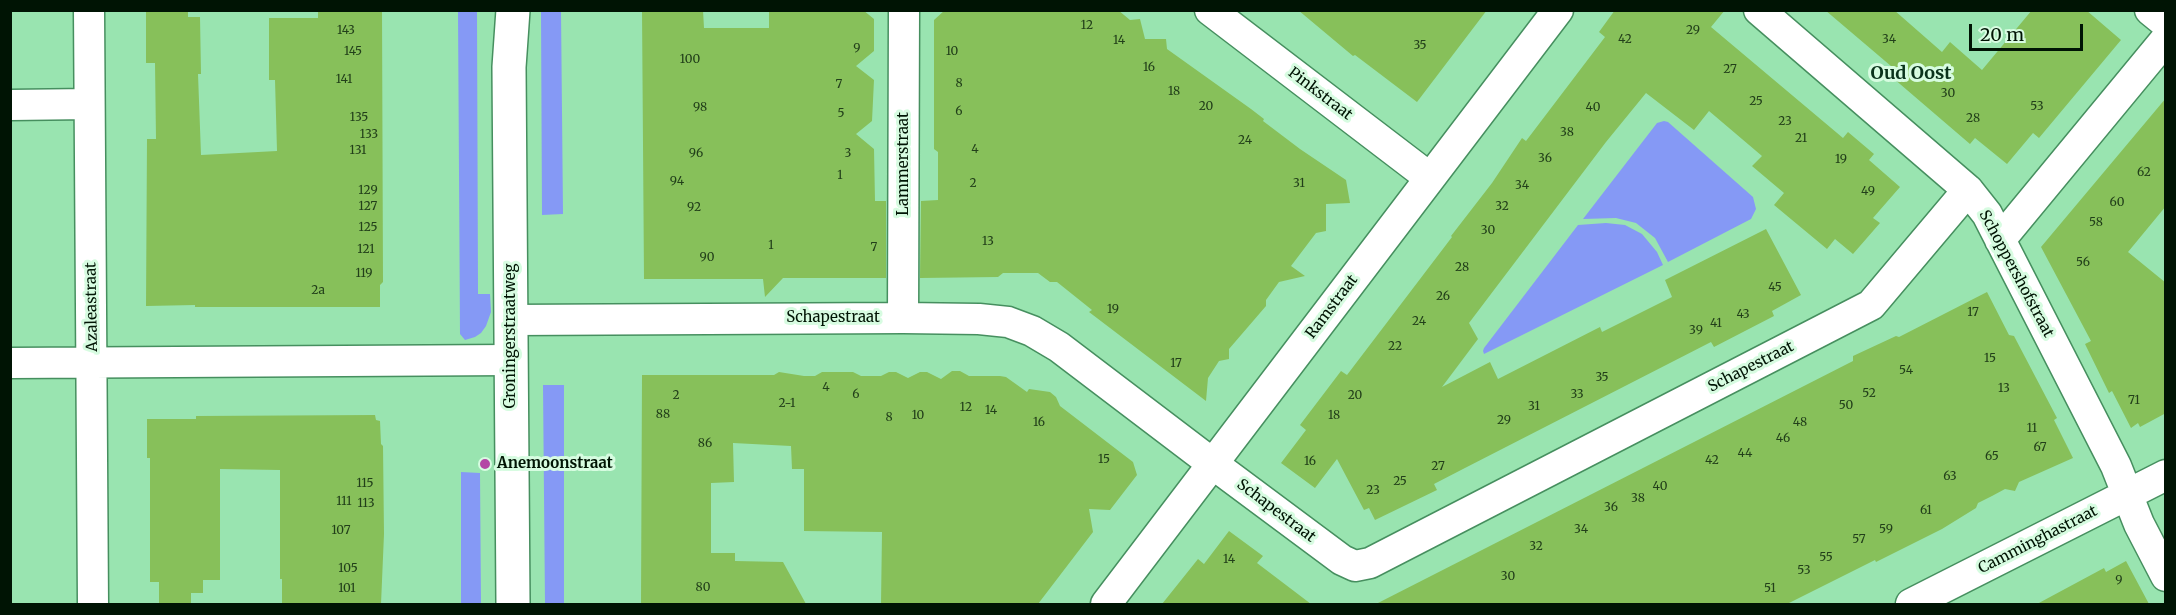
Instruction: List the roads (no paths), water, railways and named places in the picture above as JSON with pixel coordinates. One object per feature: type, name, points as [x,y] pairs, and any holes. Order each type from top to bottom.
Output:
[{"type":"main road","name":"Groningerstraatweg","points":[[505,10],[510,67]]},
{"type":"main road","name":"Groningerstraatweg","points":[[513,10],[510,67],[513,604]]},
{"type":"street","name":"Azaleastraat","points":[[89,10],[93,604]]},
{"type":"street","name":"Lammerstraat","points":[[903,318],[904,10]]},
{"type":"street","name":"Pinkstraat","points":[[1210,10],[1430,178]]},
{"type":"street","name":"Ramstraat","points":[[1106,604],[1558,10]]},
{"type":"street","name":"Schoppershofstraat","points":[[1759,10],[1968,190],[1987,214],[2116,466],[2139,524],[2166,576]]},
{"type":"street","points":[[2150,10],[2166,24]]},
{"type":"street","points":[[2000,240],[2166,39]]},
{"type":"street","points":[[10,105],[89,104]]},
{"type":"street","name":"Schapestraat","points":[[511,320],[903,318],[1008,322],[1032,331],[1059,346],[1342,560],[1355,566],[1370,563],[1870,305],[1968,190]]},
{"type":"street","points":[[10,363],[511,360]]},
{"type":"street","name":"Camminghastraat","points":[[1911,604],[2166,475]]},
{"type":"place","name":"Anemoonstraat","points":[[485,464]]},
{"type":"district","name":"Oud Oost","points":[[1911,74]]}]
